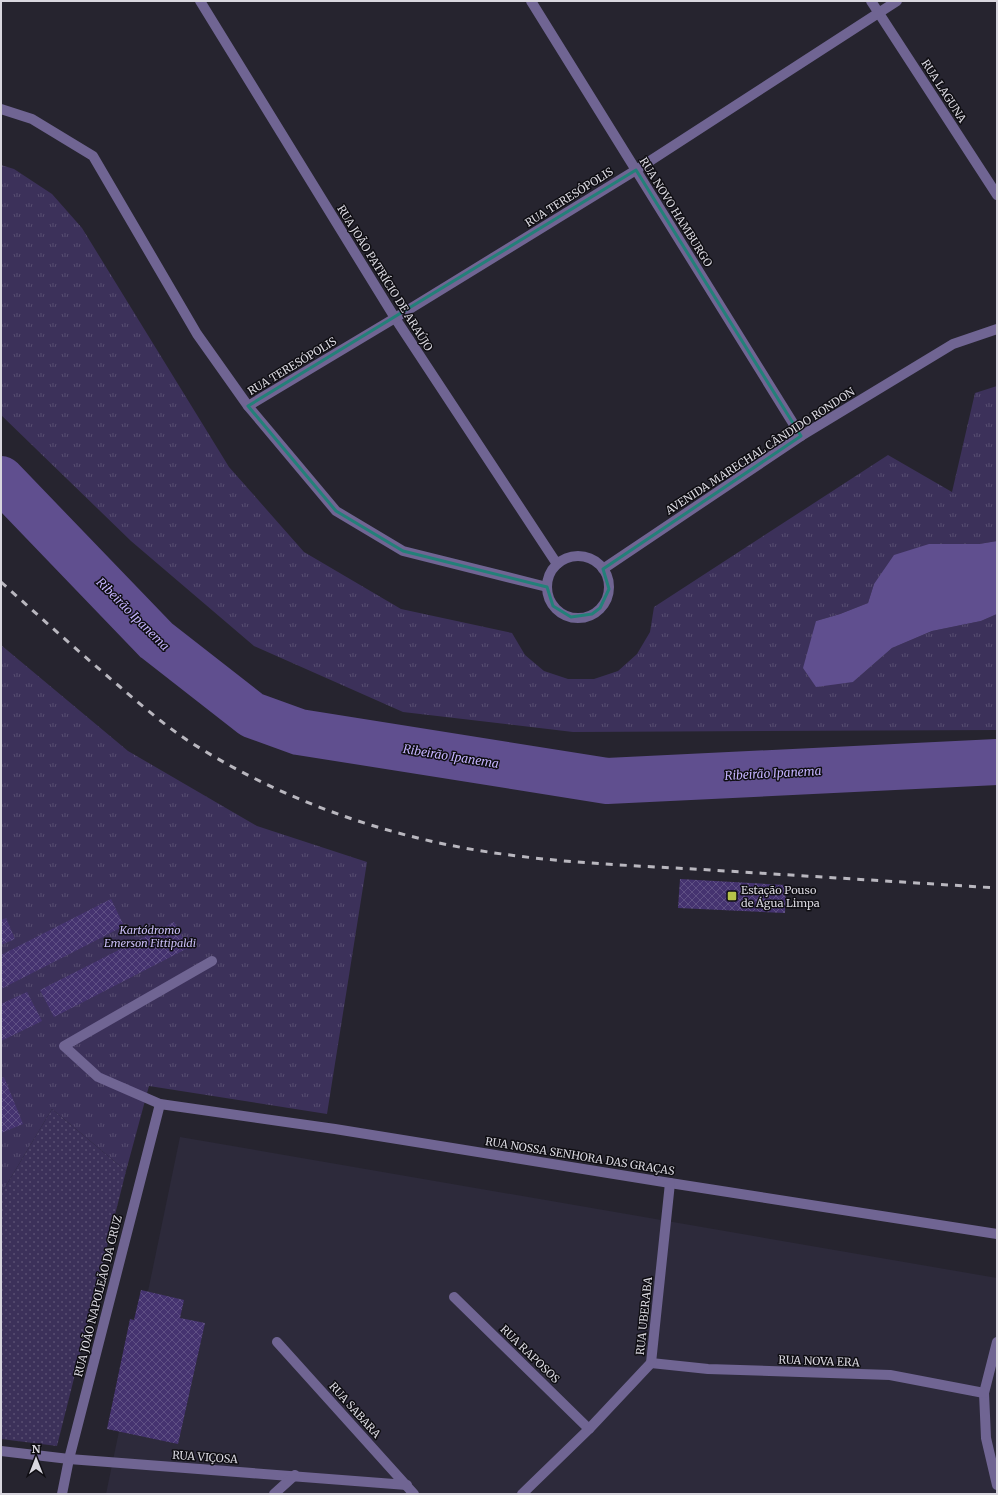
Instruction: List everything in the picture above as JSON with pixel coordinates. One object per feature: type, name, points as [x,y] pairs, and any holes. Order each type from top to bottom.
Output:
[{"type":"street","name":"RUA JOÃO PATRÍCIO DE ARAÚJO","points":[[200,1],[395,318],[557,564]]},
{"type":"street","name":"RUA NOVO HAMBURGO","points":[[531,1],[801,436]]},
{"type":"street","name":"RUA LAGUNA","points":[[871,1],[997,195]]},
{"type":"street","name":"RUA TERESÓPOLIS","points":[[248,406],[395,318],[636,170],[897,1]]},
{"type":"street","points":[[1,109],[32,119],[93,156],[197,334],[248,406],[336,511],[403,551],[547,586]]},
{"type":"street","name":"AVENIDA MARECHAL CÂNDIDO RONDON","points":[[603,569],[801,436],[953,344],[997,328]]},
{"type":"street","points":[[576,556],[586,557],[596,562],[603,569],[608,578],[609,589],[606,599],[600,608],[592,614],[582,617],[571,617],[561,613],[553,606],[548,597],[547,586],[551,570],[557,564],[566,558],[576,556]]},
{"type":"street","name":"RUA NOSSA SENHORA DAS GRAÇAS","points":[[212,961],[64,1046],[98,1077],[160,1104],[335,1129],[997,1234]]},
{"type":"street","name":"RUA JOÃO NAPOLEÃO DA CRUZ","points":[[62,1494],[69,1459],[160,1104]]},
{"type":"street","name":"RUA UBERABA","points":[[522,1494],[589,1429],[651,1363],[670,1183]]},
{"type":"street","name":"RUA RAPOSOS","points":[[454,1297],[589,1429]]},
{"type":"street","name":"RUA SABARA","points":[[277,1342],[414,1494]]},
{"type":"street","points":[[997,1342],[984,1393],[986,1438],[997,1485]]},
{"type":"street","name":"RUA NOVA ERA","points":[[651,1363],[708,1369],[890,1375],[984,1393]]},
{"type":"street","name":"RUA VIÇOSA","points":[[1,1451],[69,1459],[295,1475],[407,1485]]},
{"type":"street","points":[[274,1494],[295,1475]]},
{"type":"highlighted area","points":[[636,170],[801,436],[603,569],[609,589],[600,608],[592,614],[571,617],[553,606],[547,587],[403,551],[336,511],[248,406]]},
{"type":"shaded area","points":[[997,541],[997,614],[981,621],[932,631],[892,648],[853,682],[816,687],[803,668],[816,621],[840,614],[868,603],[874,584],[894,555],[929,544],[979,544]]},
{"type":"shaded area","points":[[180,1137],[997,1278],[997,1494],[106,1494]]},
{"type":"green space","points":[[1,165],[14,169],[52,194],[82,228],[229,467],[304,552],[401,609],[512,633],[525,655],[544,671],[568,679],[594,679],[618,671],[637,654],[650,632],[654,607],[888,455],[952,492],[975,393],[997,386],[997,541],[979,544],[874,584],[868,603],[840,614],[816,621],[853,682],[892,648],[932,631],[981,621],[997,614],[997,730],[573,732],[403,712],[254,646],[131,541],[1,415]]},
{"type":"green space","name":"Kartódromo Emerson Fittipaldi","points":[[1,645],[128,751],[257,826],[367,862],[327,1114],[149,1086],[126,1171],[52,1109],[1,1194]]},
{"type":"green space","points":[[52,1109],[126,1171],[57,1446],[1,1439],[1,1194]]},
{"type":"building","name":"Estação Pouso de Água Limpa","points":[[680,879],[786,885],[785,913],[678,908]]},
{"type":"building","points":[[111,899],[124,926],[1,989],[1,955]]},
{"type":"building","points":[[6,918],[15,939],[1,945],[1,920]]},
{"type":"building","points":[[174,922],[188,948],[54,1017],[40,990]]},
{"type":"building","points":[[27,992],[42,1021],[1,1041],[1,1004]]},
{"type":"building","points":[[4,1077],[23,1124],[1,1133],[1,1078]]},
{"type":"building","points":[[141,1290],[184,1300],[180,1318],[205,1323],[178,1444],[107,1429],[130,1319],[134,1320]]},
{"type":"waterway","name":"Ribeirão Ipanema","points":[[1,479],[156,640],[252,715],[299,732],[607,781],[997,762]]},
{"type":"railway","points":[[1,582],[135,700],[160,721],[187,740],[262,782],[342,816],[383,829],[468,849],[560,861],[997,888]]},
{"type":"place","name":"Estação Pouso de Água Limpa","points":[[732,896]]}]
